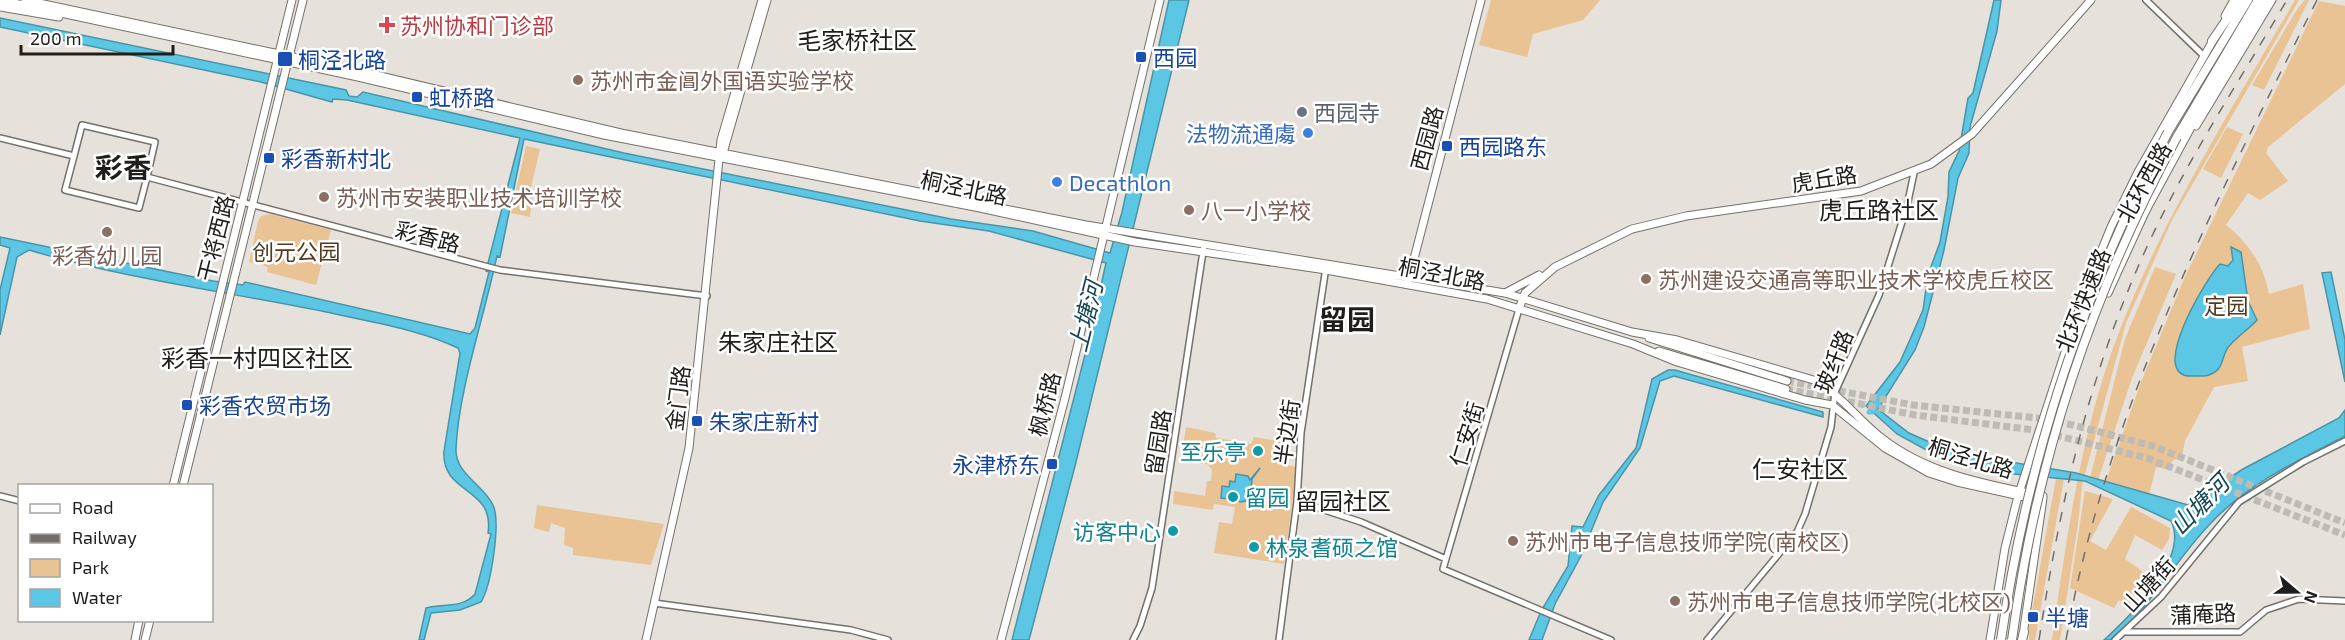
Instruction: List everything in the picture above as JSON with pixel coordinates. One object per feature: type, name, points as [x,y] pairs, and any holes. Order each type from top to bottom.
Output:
[{"type":"highway","points":[[2212,41],[2240,0]]},
{"type":"highway","name":"北环快速路","points":[[2001,640],[2026,499],[2053,400],[2106,258],[2248,0]]},
{"type":"highway","name":"北环快速路","points":[[2012,640],[2028,536],[2062,404],[2104,287],[2173,134],[2258,0]]},
{"type":"highway","points":[[2145,211],[2190,128],[2266,0]]},
{"type":"main road","points":[[0,0],[89,16]]},
{"type":"main road","points":[[26,0],[89,16]]},
{"type":"main road","points":[[50,0],[89,16]]},
{"type":"main road","name":"干将西路","points":[[172,484],[292,0]]},
{"type":"main road","name":"干将西路","points":[[183,484],[303,0]]},
{"type":"main road","name":"金门路","points":[[646,640],[689,448],[707,296],[719,165],[726,120],[762,0]]},
{"type":"main road","name":"金门路","points":[[721,153],[767,0]]},
{"type":"main road","name":"枫桥路","points":[[1000,640],[1065,398],[1160,0]]},
{"type":"main road","name":"西园路","points":[[1408,282],[1481,0]]},
{"type":"main road","name":"虎丘路","points":[[1522,297],[1555,267],[1624,232],[1655,222],[1851,193],[1914,173],[1953,151],[1972,134],[2091,0]]},
{"type":"main road","name":"北环西路","points":[[1990,640],[2005,548],[2019,494],[2079,308],[2125,198],[2234,0]]},
{"type":"main road","name":"北环西路","points":[[2023,637],[2047,480],[2076,375],[2099,316],[2145,211],[2272,0]]},
{"type":"main road","points":[[0,7],[40,16],[89,16]]},
{"type":"main road","name":"桐泾北路","points":[[89,16],[289,59],[604,135],[721,153],[1136,239],[1326,267],[1487,299],[1633,344],[1787,385],[1677,349],[1634,332],[1522,297],[1408,282]]},
{"type":"main road","points":[[1505,293],[1555,267]]},
{"type":"main road","points":[[1519,309],[1522,297]]},
{"type":"main road","points":[[2079,308],[2099,316]]},
{"type":"main road","name":"桐泾北路","points":[[1634,332],[1677,340],[1807,378],[1835,392],[1872,430],[1912,458],[1945,473],[2019,494]]},
{"type":"main road","name":"桐泾北路","points":[[1633,344],[1677,362],[1805,400],[1832,405],[1885,448],[1918,468],[1957,482],[2043,499]]},
{"type":"main road","points":[[135,640],[139,622]]},
{"type":"main road","points":[[145,640],[150,622]]},
{"type":"street","points":[[2146,0],[2204,56]]},
{"type":"street","points":[[82,125],[155,142],[147,177],[139,208],[65,190],[82,125]]},
{"type":"street","points":[[0,138],[74,156]]},
{"type":"street","name":"玻纤路","points":[[1707,640],[1797,531],[1805,514],[1831,428],[1835,392],[1879,295],[1907,206],[1914,173]]},
{"type":"street","name":"彩香路","points":[[147,177],[500,270],[707,296]]},
{"type":"street","name":"留园路","points":[[1133,640],[1152,588],[1204,248]]},
{"type":"street","name":"半边街","points":[[1279,640],[1297,501],[1301,433],[1326,267]]},
{"type":"street","name":"仁安街","points":[[1519,309],[1443,569],[1541,608],[1611,640]]},
{"type":"street","name":"山塘街","points":[[2115,640],[2175,581],[2239,502],[2303,462],[2345,441]]},
{"type":"street","points":[[0,496],[18,500]]},
{"type":"street","points":[[1297,501],[1361,522],[1446,560]]},
{"type":"street","name":"蒲庵路","points":[[2125,632],[2240,632],[2266,610],[2299,598],[2345,601]]},
{"type":"street","points":[[654,603],[824,626],[888,640]]},
{"type":"green space","points":[[1491,0],[1600,0],[1583,20],[1533,34],[1527,57],[1479,45]]},
{"type":"green space","points":[[2295,0],[2299,0],[2173,218],[2126,323],[2082,485],[2060,640],[2052,640],[2068,530],[2082,458],[2112,351],[2150,259],[2172,215]]},
{"type":"green space","points":[[2305,0],[2309,0],[2264,90],[2252,85],[2298,8]]},
{"type":"green space","name":"定园","points":[[2319,1],[2345,6],[2345,84],[2268,147],[2266,153],[2288,181],[2260,200],[2248,193],[2226,225],[2242,239],[2254,256],[2267,284],[2269,294],[2303,284],[2310,329],[2242,347],[2248,381],[2214,387],[2185,441],[2182,456],[2172,461],[2170,470],[2156,467],[2149,495],[2106,481],[2141,382],[2184,279]]},
{"type":"green space","points":[[2227,127],[2243,134],[2221,178],[2203,169]]},
{"type":"green space","points":[[526,146],[540,149],[530,192],[533,192],[530,217],[511,213]]},
{"type":"green space","name":"创元公园","points":[[270,214],[331,230],[316,285],[267,272],[268,267],[249,262],[258,221],[261,216]]},
{"type":"green space","points":[[2155,267],[2176,274],[2132,378],[2098,480],[2090,478],[2125,339]]},
{"type":"green space","name":"留园","points":[[1186,427],[1215,433],[1216,438],[1251,444],[1254,437],[1285,442],[1281,464],[1297,467],[1284,564],[1214,553],[1219,522],[1232,524],[1235,507],[1214,504],[1213,510],[1173,504],[1174,491],[1205,496],[1207,481],[1211,481],[1212,469],[1207,464],[1181,459]]},
{"type":"green space","points":[[2056,478],[2064,478],[2035,640],[2029,640],[2029,628]]},
{"type":"green space","points":[[2085,491],[2113,499],[2090,541],[2106,550],[2131,507],[2170,528],[2169,539],[2162,550],[2135,535],[2125,559],[2146,574],[2129,606],[2119,600],[2114,608],[2070,588]]},
{"type":"green space","points":[[537,505],[664,524],[651,565],[573,555],[573,548],[564,545],[565,528],[551,523],[549,532],[534,528]]},
{"type":"water","points":[[1169,0],[1189,0],[1075,466],[1029,640],[1012,640],[1089,339],[1106,263],[989,231],[920,221],[524,139],[500,257],[497,256],[465,384],[456,449],[460,465],[493,505],[496,526],[491,569],[481,602],[460,610],[431,613],[424,640],[419,640],[426,608],[458,604],[475,594],[491,534],[488,533],[488,518],[484,507],[458,484],[445,465],[444,451],[460,353],[458,348],[443,341],[396,327],[293,305],[142,278],[29,250],[17,257],[0,335],[0,290],[10,248],[0,245],[0,237],[213,281],[243,285],[245,282],[470,334],[475,328],[489,272],[486,271],[520,138],[347,100],[333,99],[332,102],[261,82],[0,27],[0,18],[346,90],[349,96],[357,97],[363,92],[624,153],[951,219],[1033,231],[1110,253],[1122,212]]},
{"type":"water","name":"山塘河","points":[[1994,0],[2001,0],[1997,31],[1970,127],[1969,153],[1958,178],[1944,250],[1924,327],[1915,350],[1878,409],[1909,433],[1952,452],[2076,473],[2188,505],[2243,469],[2339,418],[2345,410],[2345,436],[2274,474],[2225,509],[2185,553],[2138,614],[2110,640],[2104,640],[2142,602],[2165,569],[2175,536],[2171,521],[2085,481],[2014,474],[1966,466],[1941,458],[1897,434],[1866,406],[1900,362],[1923,310],[1928,275],[1940,242],[1948,197],[1949,172],[1959,151],[1968,98],[1973,93]]},
{"type":"water","points":[[2231,247],[2241,252],[2248,301],[2257,320],[2230,345],[2219,369],[2215,372],[2202,376],[2180,373],[2175,362],[2177,345],[2184,326],[2213,273],[2220,264],[2228,266],[2233,260]]},
{"type":"water","points":[[2331,272],[2345,340],[2345,382],[2322,273]]},
{"type":"water","points":[[1668,370],[1675,370],[1823,412],[1823,417],[1674,376],[1660,381],[1640,448],[1603,502],[1581,556],[1555,604],[1542,640],[1529,640],[1541,611],[1568,566],[1572,526],[1583,527],[1599,495],[1636,448],[1652,379]]},
{"type":"water","points":[[1260,468],[1252,479],[1251,491],[1245,491],[1248,495],[1246,501],[1240,502],[1236,499],[1236,492],[1230,499],[1221,498],[1222,486],[1229,487],[1230,481],[1235,482],[1236,474],[1248,476],[1250,480]]},
{"type":"tunnel","points":[[1787,381],[1913,405],[2037,418],[2073,425],[2153,446],[2345,523]]},
{"type":"tunnel","points":[[1786,389],[1915,415],[2034,430],[2147,458],[2345,535]]},
{"type":"railway","points":[[2039,640],[2068,484],[2080,434],[2111,334],[2130,285],[2167,206],[2217,116],[2287,0]]},
{"type":"railway","points":[[2066,640],[2084,555],[2108,472],[2136,391],[2203,233],[2317,0]]},
{"type":"place","name":"苏州协和门诊部","points":[[387,25]]},
{"type":"place","name":"西园","points":[[1141,57]]},
{"type":"place","name":"桐泾北路","points":[[285,59]]},
{"type":"place","name":"苏州市金阊外国语实验学校","points":[[578,80]]},
{"type":"place","name":"虹桥路","points":[[417,97]]},
{"type":"place","name":"西园寺","points":[[1302,112]]},
{"type":"place","name":"法物流通䖏","points":[[1308,133]]},
{"type":"place","name":"西园路东","points":[[1447,146]]},
{"type":"place","name":"彩香新村北","points":[[269,158]]},
{"type":"place","name":"Decathlon","points":[[1057,182]]},
{"type":"place","name":"苏州市安装职业技术培训学校","points":[[324,197]]},
{"type":"place","name":"八一小学校","points":[[1189,210]]},
{"type":"place","name":"彩香幼儿园","points":[[107,232]]},
{"type":"place","name":"苏州建设交通高等职业技术学校虎丘校区","points":[[1646,279]]},
{"type":"place","name":"彩香农贸市场","points":[[187,405]]},
{"type":"place","name":"朱家庄新村","points":[[697,421]]},
{"type":"place","name":"至乐亭","points":[[1258,451]]},
{"type":"place","name":"永津桥东","points":[[1052,464]]},
{"type":"place","name":"留园","points":[[1233,497]]},
{"type":"place","name":"访客中心","points":[[1173,531]]},
{"type":"place","name":"苏州市电子信息技师学院(南校区)","points":[[1513,541]]},
{"type":"place","name":"林泉耆硕之馆","points":[[1254,547]]},
{"type":"place","name":"苏州市电子信息技师学院(北校区)","points":[[1675,601]]},
{"type":"place","name":"半塘","points":[[2033,617]]},
{"type":"district","name":"毛家桥社区","points":[[857,39]]},
{"type":"district","name":"彩香","points":[[123,167]]},
{"type":"district","name":"虎丘路社区","points":[[1879,209]]},
{"type":"district","name":"留园","points":[[1347,319]]},
{"type":"district","name":"朱家庄社区","points":[[778,341]]},
{"type":"district","name":"彩香一村四区社区","points":[[257,357]]},
{"type":"district","name":"仁安社区","points":[[1800,468]]},
{"type":"district","name":"留园社区","points":[[1343,500]]},
{"type":"water label","name":"上塘河","points":[[1085,316]]}]
